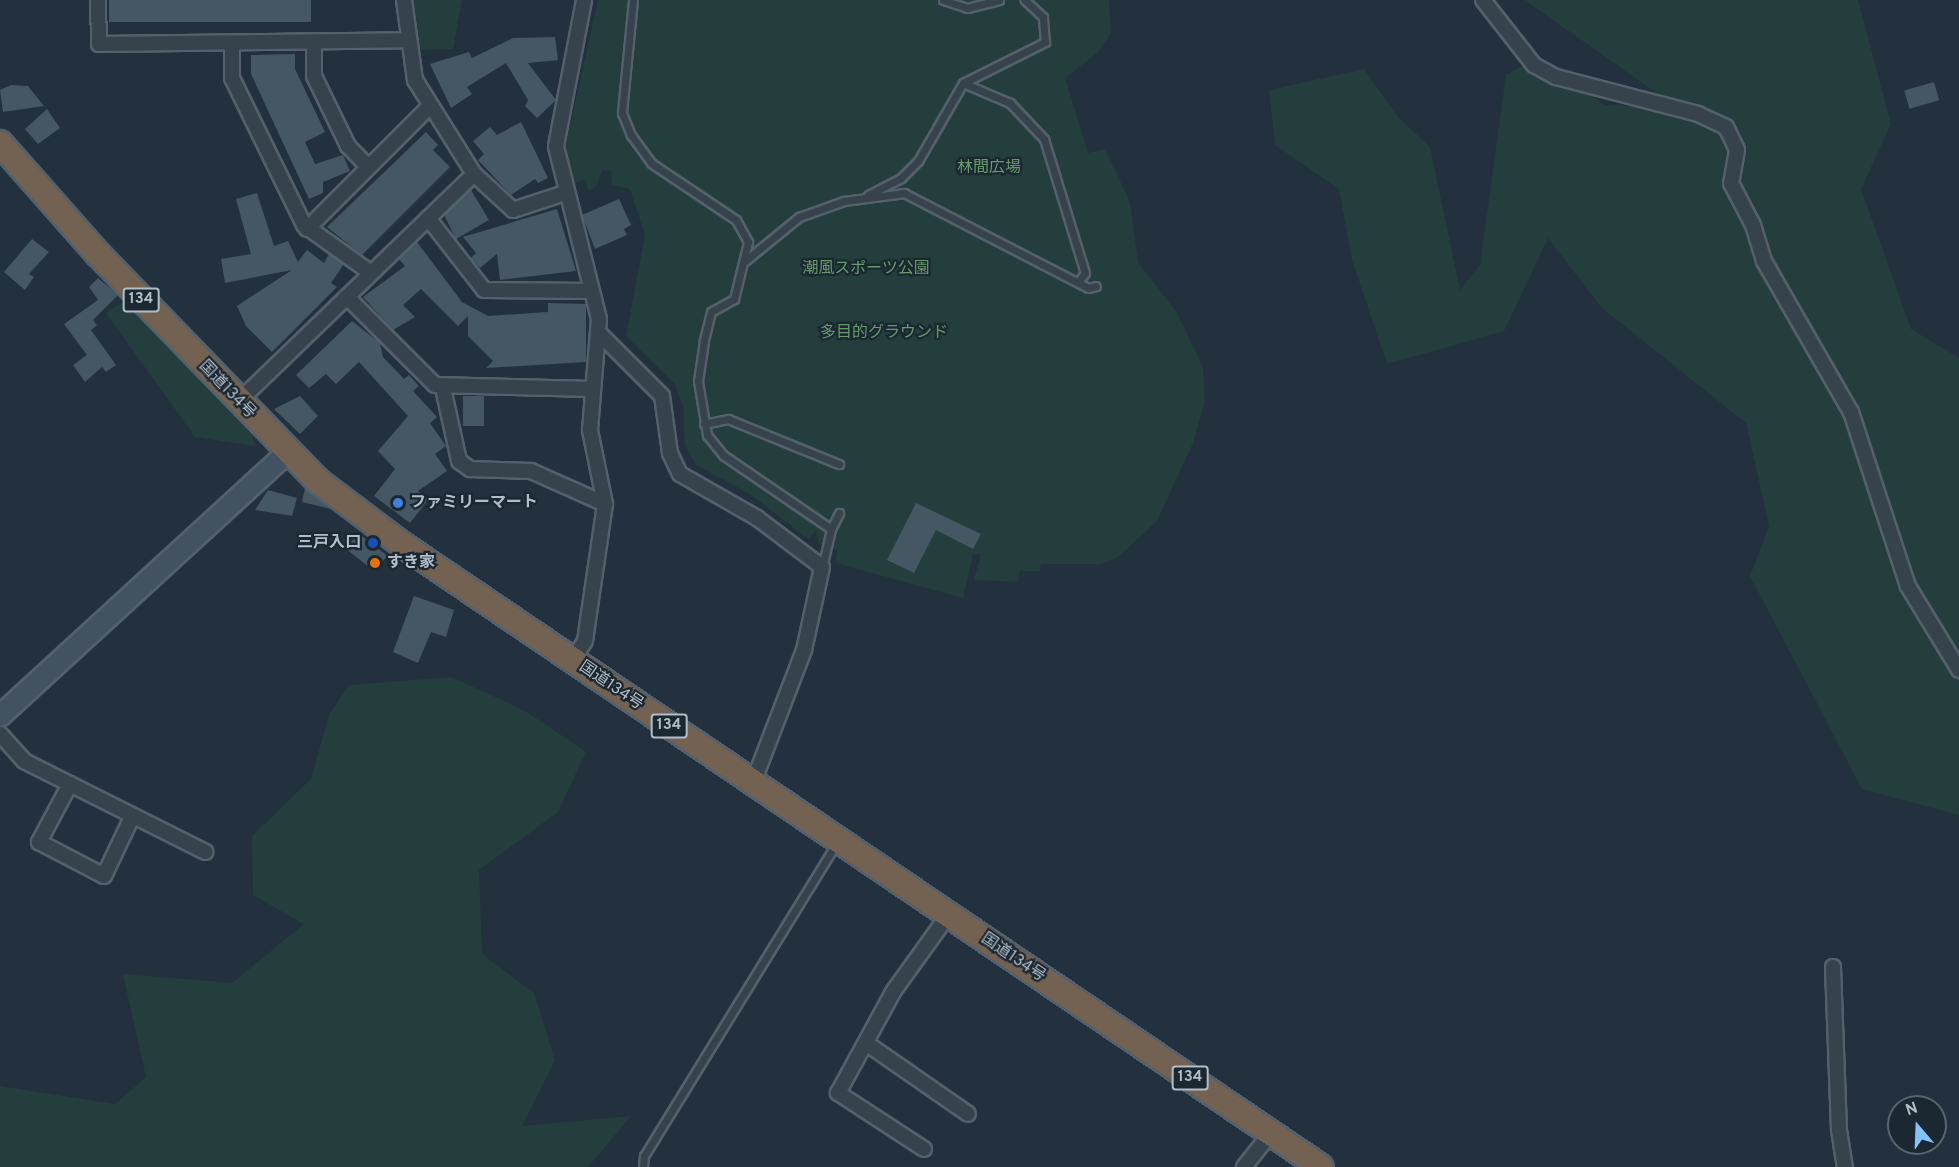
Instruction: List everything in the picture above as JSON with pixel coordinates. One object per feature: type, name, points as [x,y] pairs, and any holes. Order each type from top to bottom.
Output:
[{"type":"highway","name":"国道134号","points":[[0,143],[287,453],[400,543],[754,780],[1321,1167]]},
{"type":"street","points":[[98,0],[99,44],[409,40]]},
{"type":"street","points":[[404,0],[415,80],[474,174],[513,210],[565,193]]},
{"type":"street","points":[[573,660],[585,641],[605,504],[591,444],[591,389],[601,335],[565,193],[556,146],[558,120],[584,0]]},
{"type":"street","points":[[1483,0],[1534,65],[1556,77],[1698,114],[1726,128],[1737,150],[1731,183],[1774,281],[1851,412],[1908,586],[1959,670]]},
{"type":"street","points":[[314,42],[314,76],[348,146],[368,167]]},
{"type":"street","points":[[232,43],[232,78],[307,229],[371,273]]},
{"type":"street","points":[[307,229],[430,106]]},
{"type":"street","points":[[238,402],[474,174]]},
{"type":"street","points":[[429,218],[484,290],[591,291]]},
{"type":"street","points":[[347,297],[443,388],[459,461],[470,469],[531,471],[605,504]]},
{"type":"street","points":[[601,335],[662,396],[670,453],[680,474],[757,518],[822,567],[804,650],[754,780]]},
{"type":"street","points":[[443,388],[591,389]]},
{"type":"street","points":[[0,716],[287,453]]},
{"type":"street","points":[[0,734],[24,761],[206,852]]},
{"type":"street","points":[[70,784],[39,843],[104,876],[132,817]]},
{"type":"street","points":[[924,1149],[838,1093],[893,992],[949,914]]},
{"type":"street","points":[[1833,967],[1839,1130],[1845,1167]]},
{"type":"street","points":[[866,1043],[968,1114]]},
{"type":"street","points":[[1244,1167],[1271,1133]]},
{"type":"lane","points":[[633,0],[623,119],[651,163],[739,222],[748,242],[734,299],[711,312],[698,381],[704,424],[715,449],[831,529]]},
{"type":"lane","points":[[943,0],[967,8],[999,0]]},
{"type":"lane","points":[[743,263],[799,217],[860,198],[901,178],[918,161],[963,83],[1046,42],[1043,17],[1025,0]]},
{"type":"lane","points":[[963,83],[1010,103],[1044,139],[1085,273],[1078,282]]},
{"type":"lane","points":[[860,198],[903,193],[1078,282],[1096,286]]},
{"type":"lane","points":[[704,424],[728,419],[839,464]]},
{"type":"lane","points":[[822,567],[831,529],[839,513]]},
{"type":"lane","points":[[643,1167],[644,1156],[839,839]]},
{"type":"green space","points":[[410,0],[462,0],[453,49],[417,50]]},
{"type":"green space","name":"潮風スポーツ公園","points":[[598,0],[1109,0],[1111,33],[1098,52],[1065,78],[1088,153],[1105,149],[1130,202],[1138,262],[1177,313],[1203,367],[1205,401],[1193,443],[1157,521],[1118,557],[1101,564],[1041,564],[1040,571],[1020,571],[1018,582],[974,580],[981,554],[973,554],[963,598],[836,563],[837,550],[819,544],[816,531],[808,539],[750,494],[696,465],[685,445],[683,407],[675,384],[626,336],[645,235],[630,189],[612,185],[611,171],[602,170],[596,187],[589,191],[585,180],[572,183],[566,144]]},
{"type":"green space","points":[[1525,0],[1858,0],[1891,124],[1861,189],[1911,329],[1959,358],[1959,815],[1862,789],[1750,576],[1769,526],[1746,423],[1601,307],[1548,238],[1504,331],[1387,364],[1352,260],[1339,189],[1275,145],[1269,90],[1364,69],[1399,118],[1430,147],[1460,290],[1480,265],[1506,75],[1536,58],[1605,105],[1676,107]]},
{"type":"green space","points":[[126,300],[251,434],[255,446],[195,437],[106,313]]},
{"type":"green space","points":[[452,677],[527,712],[586,752],[558,812],[479,870],[482,954],[534,993],[555,1060],[522,1126],[631,1116],[588,1167],[0,1167],[0,1086],[115,1104],[146,1077],[123,974],[232,983],[304,924],[253,895],[252,836],[311,779],[329,715],[349,685]]},
{"type":"building","points":[[109,0],[311,0],[311,22],[109,22]]},
{"type":"building","points":[[555,37],[558,60],[528,63],[556,100],[537,118],[525,106],[528,100],[506,63],[467,87],[472,94],[451,108],[430,64],[469,52],[472,58],[513,38]]},
{"type":"building","points":[[295,54],[295,69],[325,132],[305,142],[315,164],[343,155],[350,171],[323,182],[323,193],[309,199],[251,74],[251,55]]},
{"type":"building","points":[[1934,82],[1939,100],[1909,109],[1904,91]]},
{"type":"building","points":[[11,85],[28,86],[44,106],[3,112],[0,90]]},
{"type":"building","points":[[47,109],[60,128],[38,144],[25,129]]},
{"type":"building","points":[[521,122],[548,178],[538,183],[535,179],[511,195],[478,160],[484,154],[473,141],[490,127],[497,135]]},
{"type":"building","points":[[426,132],[438,145],[433,150],[450,167],[362,255],[327,227]]},
{"type":"building","points":[[471,190],[489,220],[456,239],[444,215]]},
{"type":"building","points":[[257,193],[274,246],[288,241],[298,262],[307,250],[324,263],[329,254],[344,264],[331,283],[337,287],[272,352],[246,326],[237,306],[292,270],[225,283],[221,259],[251,254],[236,199]]},
{"type":"building","points":[[619,199],[631,225],[624,229],[627,235],[595,249],[582,215]]},
{"type":"building","points":[[557,209],[576,271],[500,280],[497,254],[480,268],[471,258],[476,253],[463,237]]},
{"type":"building","points":[[32,239],[49,252],[29,274],[34,277],[25,290],[4,272]]},
{"type":"building","points":[[417,242],[462,302],[488,316],[548,312],[548,303],[586,304],[586,362],[486,368],[493,361],[468,336],[468,316],[458,326],[421,289],[403,305],[415,317],[393,330],[363,297],[405,266],[399,259]]},
{"type":"building","points":[[98,278],[118,295],[93,320],[97,325],[91,330],[116,365],[106,372],[102,367],[85,382],[73,365],[87,355],[64,324],[98,300],[89,287]]},
{"type":"building","points":[[352,321],[380,343],[383,357],[404,379],[409,375],[419,386],[413,391],[437,417],[430,423],[446,446],[435,454],[447,471],[418,491],[428,500],[410,523],[374,496],[395,469],[378,451],[408,416],[359,362],[336,384],[326,374],[309,388],[296,375]]},
{"type":"building","points":[[300,396],[318,416],[300,434],[274,409]]},
{"type":"building","points":[[463,396],[484,396],[484,426],[463,426]]},
{"type":"building","points":[[305,488],[309,492],[331,509],[302,502]]},
{"type":"building","points":[[268,490],[297,498],[292,516],[255,510]]},
{"type":"building","points":[[916,503],[981,534],[973,549],[936,530],[914,573],[887,560]]},
{"type":"building","points":[[358,533],[387,556],[375,572],[346,549]]},
{"type":"building","points":[[414,596],[454,610],[446,637],[431,632],[418,663],[393,652]]},
{"type":"place","name":"ファミリーマート","points":[[398,503]]},
{"type":"place","name":"三戸入口","points":[[373,543]]},
{"type":"place","name":"すき家","points":[[375,563]]},
{"type":"park label","name":"林間広場","points":[[989,168]]},
{"type":"park label","name":"多目的グラウンド","points":[[884,333]]}]
